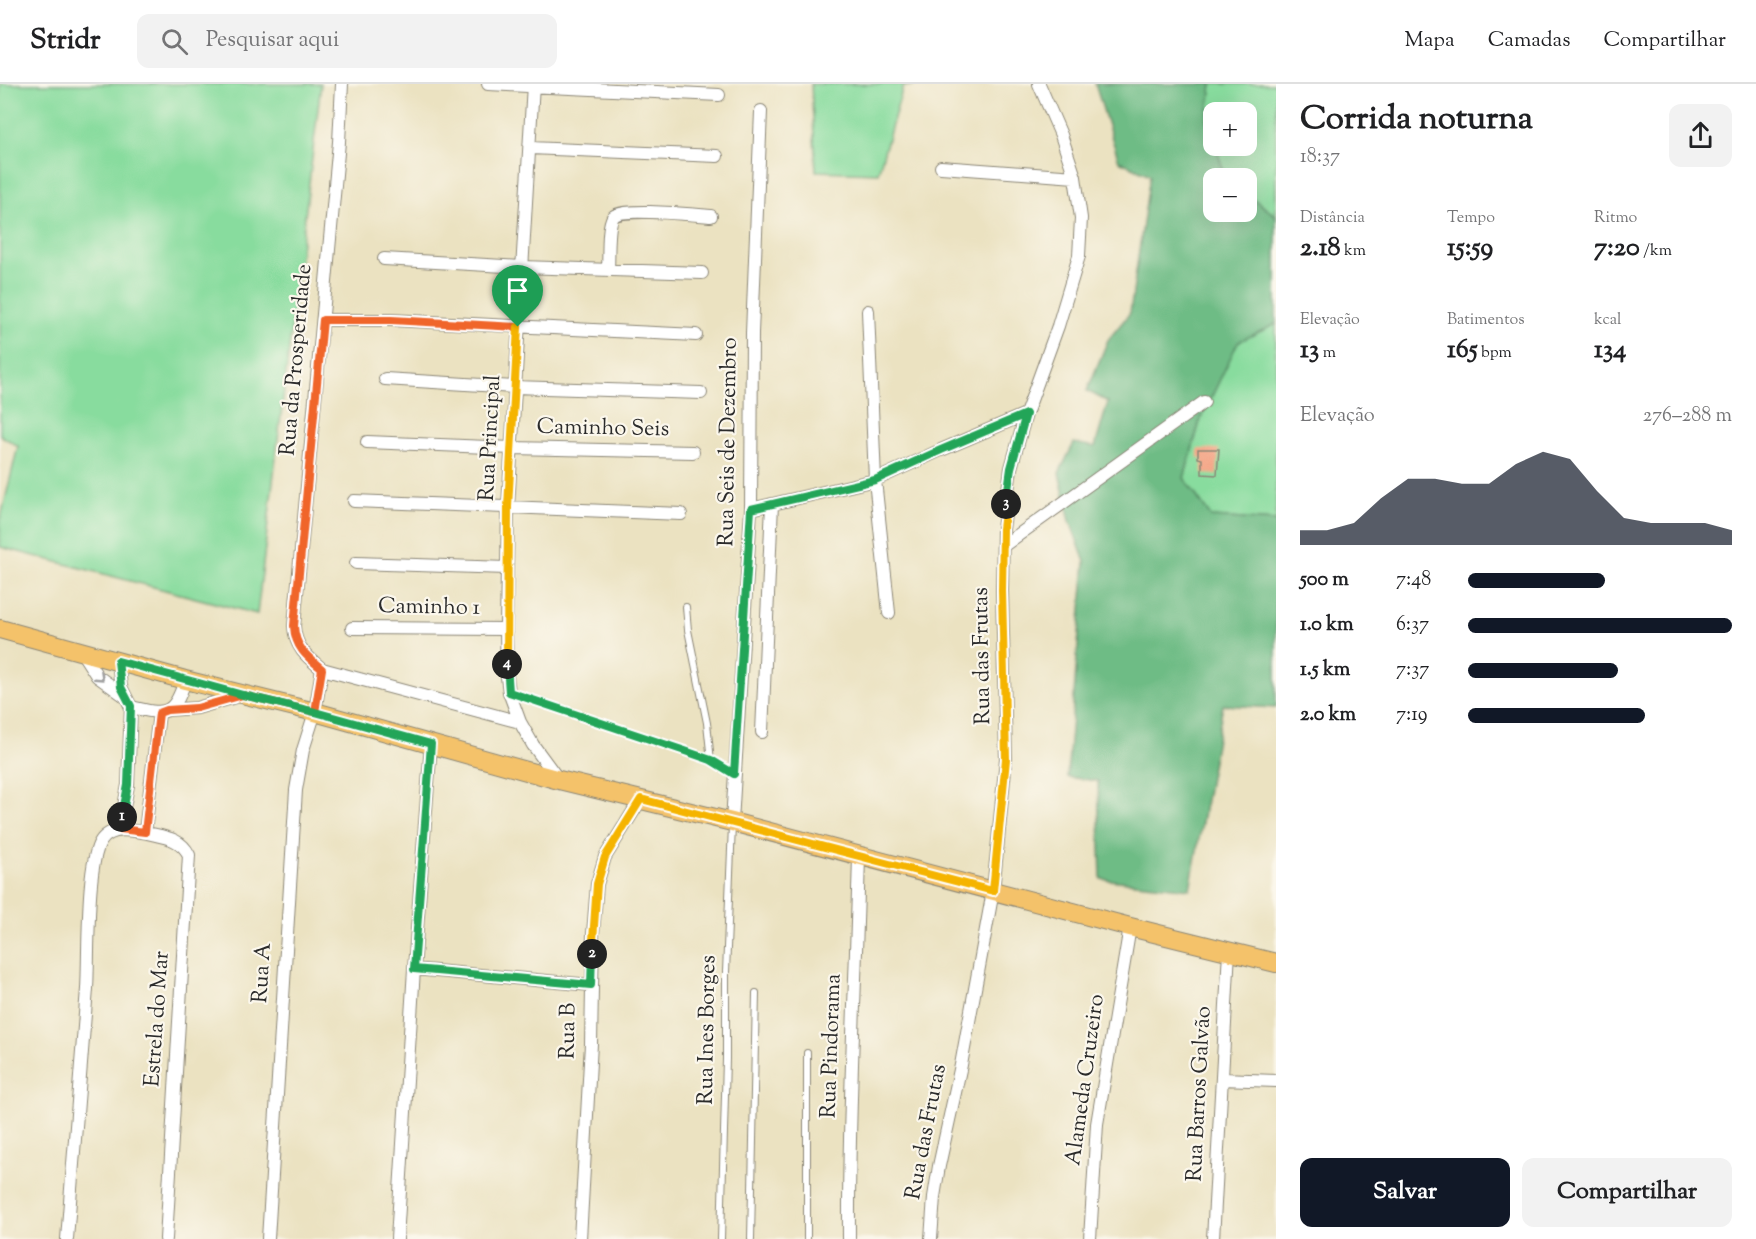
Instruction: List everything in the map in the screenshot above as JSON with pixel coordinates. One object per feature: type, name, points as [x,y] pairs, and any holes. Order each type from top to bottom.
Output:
[{"type":"main road","points":[[0,629],[186,680],[315,712],[559,780],[732,822],[1276,963]]},
{"type":"street","name":"Rua da Prosperidade","points":[[322,669],[303,653],[294,639],[294,626],[323,320],[342,84]]},
{"type":"street","points":[[488,84],[719,95]]},
{"type":"street","name":"Rua das Frutas","points":[[931,1239],[939,1166],[961,1065],[993,891],[1006,759],[1002,591],[1003,546],[1011,468],[1026,414],[1058,326],[1079,255],[1081,218],[1075,177],[1061,135],[1039,84]]},
{"type":"street","name":"Rua Principal","points":[[533,85],[508,507],[507,677],[509,692],[520,722],[533,745],[559,780]]},
{"type":"street","name":"Rua Seis de Dezembro","points":[[732,822],[751,509],[752,333],[761,111]]},
{"type":"street","points":[[530,148],[717,156]]},
{"type":"street","points":[[941,167],[1075,177]]},
{"type":"street","points":[[608,269],[611,230],[615,215],[630,212],[711,216]]},
{"type":"street","points":[[384,259],[522,267],[702,273]]},
{"type":"street","points":[[868,311],[875,480],[889,613]]},
{"type":"street","points":[[323,320],[391,320],[696,335]]},
{"type":"street","points":[[385,379],[514,387],[701,393]]},
{"type":"street","points":[[1003,546],[1204,402]]},
{"type":"street","points":[[751,509],[875,480],[1026,414]]},
{"type":"street","name":"Caminho Seis","points":[[367,442],[693,452]]},
{"type":"street","points":[[354,501],[681,514]]},
{"type":"street","points":[[762,732],[772,504]]},
{"type":"street","points":[[356,563],[507,568]]},
{"type":"street","name":"Caminho 1","points":[[352,628],[506,630]]},
{"type":"street","points":[[81,651],[98,676],[128,701],[163,712],[197,708],[243,695]]},
{"type":"street","points":[[67,1239],[86,999],[92,873],[95,852],[100,841],[106,835],[120,829],[128,785],[128,701],[121,687],[118,661]]},
{"type":"street","points":[[322,669],[520,722]]},
{"type":"street","name":"Rua A","points":[[268,1239],[296,790],[303,750],[315,712],[322,669]]},
{"type":"street","points":[[145,832],[163,712],[180,697],[186,680]]},
{"type":"street","points":[[397,1239],[431,744]]},
{"type":"street","name":"Rua B","points":[[580,1239],[597,884],[605,857],[641,799]]},
{"type":"street","name":"Estrela do Mar","points":[[120,829],[145,832],[181,842],[189,855],[166,1239]]},
{"type":"street","name":"Rua Pindorama","points":[[849,1239],[850,1083],[856,972],[858,855]]},
{"type":"street","name":"Alameda Cruzeiro","points":[[1090,1239],[1097,1125],[1130,927]]},
{"type":"street","name":"Rua Barros Galvão","points":[[1213,1239],[1229,951]]},
{"type":"street","points":[[414,969],[591,985]]},
{"type":"street","points":[[1221,1079],[1276,1081]]},
{"type":"lane","points":[[686,607],[688,630],[708,723],[711,760]]},
{"type":"lane","points":[[509,692],[711,760],[734,774]]},
{"type":"lane","name":"Rua Ines Borges","points":[[721,1239],[726,972],[732,822]]},
{"type":"lane","points":[[751,1239],[756,993]]},
{"type":"lane","points":[[807,1053],[807,1239]]},
{"type":"green space","points":[[0,84],[321,84],[257,614],[0,547],[0,521],[18,446],[0,435]]},
{"type":"green space","points":[[811,84],[922,84],[903,87],[878,173],[816,171]]},
{"type":"green space","points":[[1095,84],[1212,84],[1209,102],[1203,102],[1203,156],[1219,156],[1223,168],[1203,168],[1203,222],[1257,222],[1257,202],[1276,216],[1276,324],[1238,342],[1200,421],[1184,478],[1211,517],[1276,521],[1276,708],[1223,705],[1190,889],[1101,879],[1098,781],[1067,777],[1085,562],[1070,521],[1059,473],[1074,443],[1095,447],[1108,402],[1087,391],[1108,340],[1130,313],[1150,175],[1119,161]]},
{"type":"green space","points":[[1212,84],[1276,84],[1276,216],[1257,202],[1257,168],[1221,168],[1217,156],[1257,156],[1257,102],[1209,102]]},
{"type":"green space","points":[[1276,324],[1276,521],[1211,517],[1184,478],[1200,421],[1238,341]]},
{"type":"building","points":[[1198,449],[1219,449],[1217,475],[1202,474],[1202,459],[1198,458]]},
{"type":"route","points":[[518,327],[391,320],[323,320],[294,626],[294,639],[303,653],[322,669],[315,712],[243,695],[197,708],[167,710],[159,713],[145,832],[120,829],[128,785],[131,706],[121,687],[118,661],[315,712],[431,744],[414,969],[591,985],[597,884],[605,857],[641,799],[993,891],[1006,759],[1002,591],[1003,529],[1011,468],[1026,414],[875,480],[751,509],[734,774],[711,760],[509,692],[506,630],[508,507],[518,327]]}]
